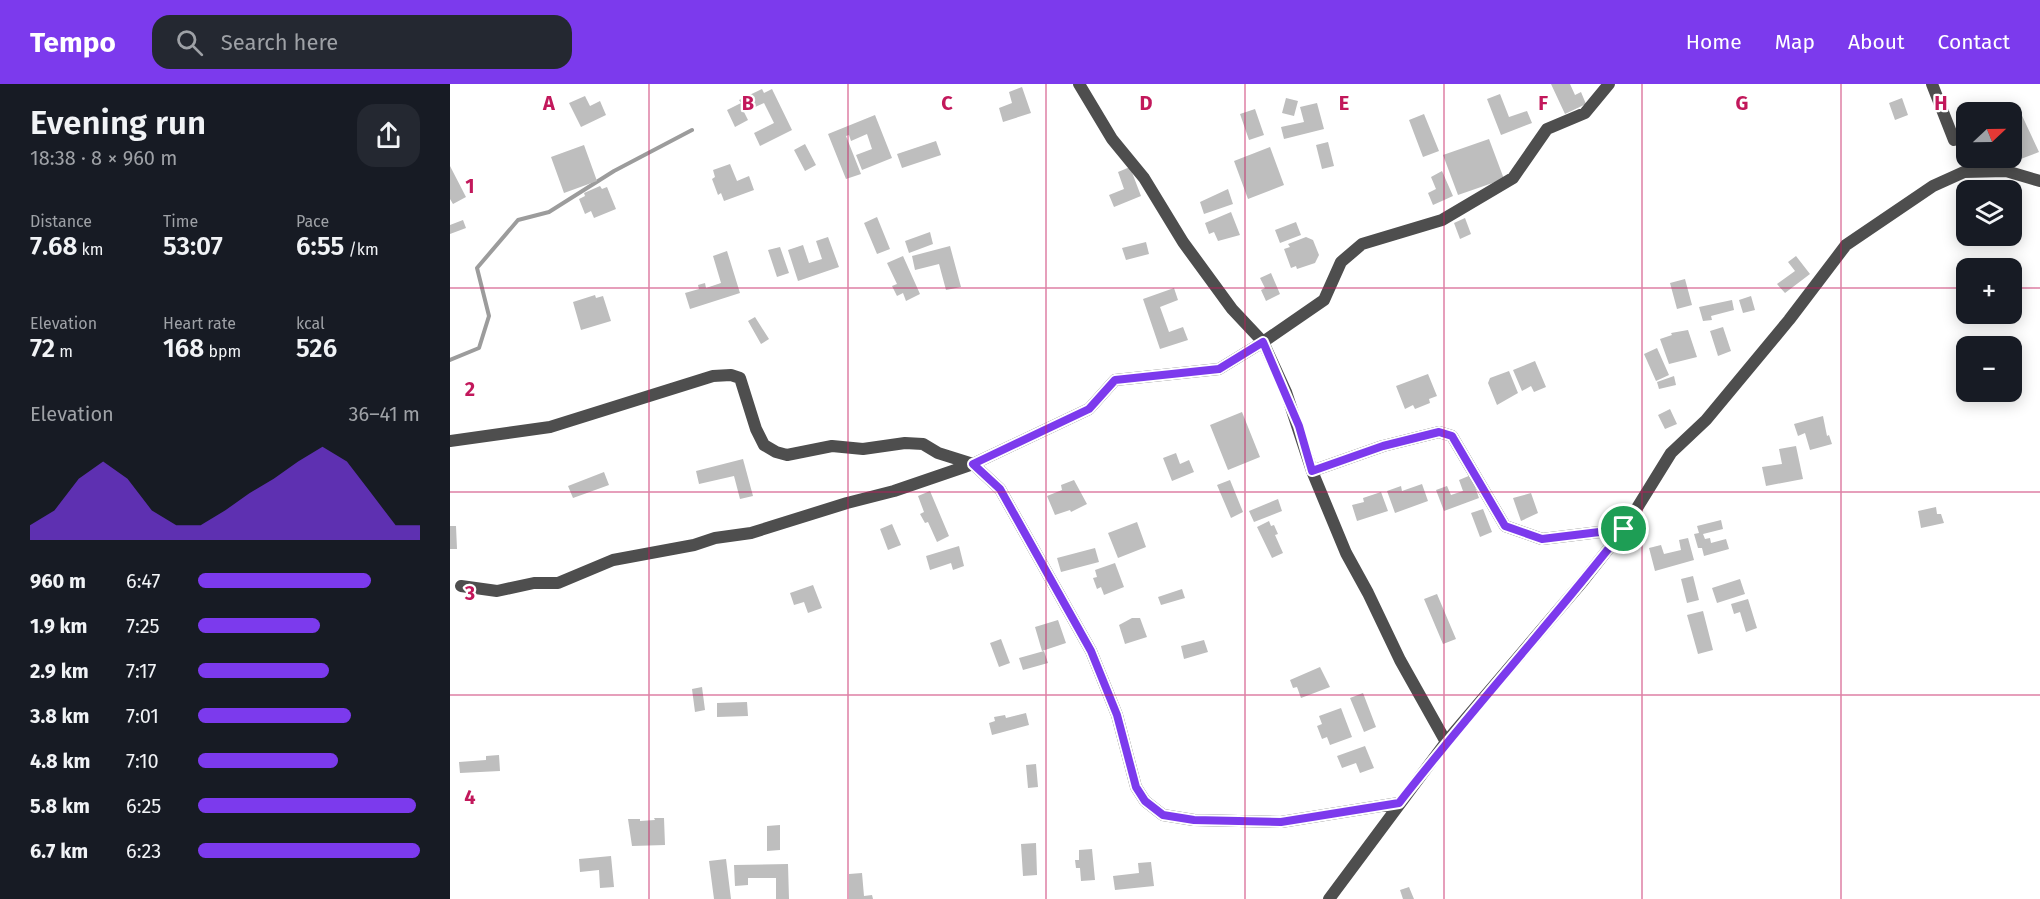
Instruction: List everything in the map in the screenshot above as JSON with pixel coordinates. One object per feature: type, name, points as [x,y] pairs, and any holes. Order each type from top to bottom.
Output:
[{"type":"street","points":[[1079,84],[1112,139],[1144,178],[1183,242],[1232,309],[1263,342],[1289,400],[1312,471],[1346,553],[1400,660],[1446,742]]},
{"type":"street","points":[[461,586],[497,591],[534,583],[558,583],[613,560],[694,545],[715,538],[751,533],[847,502],[894,491],[973,464],[1089,409],[1115,380],[1219,369],[1324,300],[1341,262],[1362,244],[1442,220],[1513,178],[1547,129],[1585,113],[1609,84]]},
{"type":"street","points":[[1932,84],[1954,140]]},
{"type":"street","points":[[1329,899],[1446,742],[1576,590],[1624,529],[1671,453],[1707,420],[1846,245],[1933,186],[1964,172],[2006,171],[2040,181]]},
{"type":"street","points":[[450,441],[550,427],[713,376],[731,375],[740,378],[756,429],[764,445],[776,452],[787,455],[832,446],[863,449],[905,443],[923,444],[938,453],[973,464],[1000,489],[1091,651],[1117,715],[1136,787],[1145,801],[1163,815],[1194,820],[1281,822],[1399,803]]},
{"type":"street","points":[[1312,471],[1383,446],[1439,432],[1452,436],[1505,526],[1542,539],[1624,529]]},
{"type":"building","points":[[1551,84],[1570,84],[1575,95],[1581,92],[1586,104],[1565,114]]},
{"type":"building","points":[[1022,87],[1031,113],[1003,122],[999,108],[1012,103],[1009,92]]},
{"type":"building","points":[[762,89],[764,93],[772,89],[792,130],[760,146],[754,133],[774,123],[764,103],[744,112],[748,120],[735,127],[727,110],[741,103],[739,100]]},
{"type":"building","points":[[1500,94],[1509,117],[1527,111],[1532,123],[1501,135],[1487,99]]},
{"type":"building","points":[[585,96],[590,106],[600,101],[606,115],[581,127],[569,103]]},
{"type":"building","points":[[1286,98],[1298,101],[1294,116],[1282,113]]},
{"type":"building","points":[[1902,98],[1908,115],[1895,120],[1889,103]]},
{"type":"building","points":[[1317,103],[1324,129],[1284,139],[1281,127],[1304,122],[1300,107]]},
{"type":"building","points":[[1255,109],[1264,135],[1249,140],[1240,114]]},
{"type":"building","points":[[1424,114],[1439,151],[1423,157],[1409,120]]},
{"type":"building","points":[[875,115],[892,158],[862,170],[856,155],[872,149],[867,134],[851,141],[849,135],[846,136],[861,174],[846,179],[828,134]]},
{"type":"building","points":[[2022,116],[2039,152],[2022,158]]},
{"type":"building","points":[[1489,139],[1504,179],[1458,195],[1443,155]]},
{"type":"building","points":[[936,141],[941,155],[902,168],[897,154]]},
{"type":"building","points":[[1328,142],[1334,166],[1322,169],[1316,145]]},
{"type":"building","points":[[805,144],[816,165],[805,171],[794,150]]},
{"type":"building","points":[[584,145],[597,181],[564,193],[551,157]]},
{"type":"building","points":[[1270,147],[1284,185],[1248,199],[1234,161]]},
{"type":"building","points":[[730,164],[737,181],[749,176],[754,190],[724,201],[721,193],[718,195],[712,179],[715,177],[713,170]]},
{"type":"building","points":[[450,166],[466,197],[453,204],[450,199]]},
{"type":"building","points":[[1130,167],[1141,196],[1114,207],[1109,195],[1124,189],[1118,172]]},
{"type":"building","points":[[1442,171],[1453,196],[1433,205],[1428,193],[1436,189],[1431,177]]},
{"type":"building","points":[[600,186],[602,189],[607,187],[616,209],[594,218],[591,211],[585,214],[579,199],[585,196],[584,193]]},
{"type":"building","points":[[1228,189],[1233,204],[1204,214],[1200,202]]},
{"type":"building","points":[[1231,212],[1240,235],[1218,241],[1214,232],[1209,234],[1205,223]]},
{"type":"building","points":[[877,217],[890,249],[877,254],[864,223]]},
{"type":"building","points":[[1465,218],[1471,234],[1460,239],[1454,223]]},
{"type":"building","points":[[463,220],[466,228],[450,234],[450,225]]},
{"type":"building","points":[[1296,222],[1301,235],[1280,243],[1275,230]]},
{"type":"building","points":[[930,232],[933,244],[909,253],[905,241]]},
{"type":"building","points":[[828,237],[839,267],[798,281],[788,250],[803,245],[809,263],[822,259],[816,241]]},
{"type":"building","points":[[1306,237],[1313,240],[1319,255],[1315,263],[1297,269],[1296,266],[1291,268],[1284,249],[1290,247],[1288,244]]},
{"type":"building","points":[[1146,242],[1149,254],[1126,260],[1122,248]]},
{"type":"building","points":[[950,246],[961,287],[946,290],[939,264],[915,270],[912,256]]},
{"type":"building","points":[[780,247],[789,273],[777,277],[768,250]]},
{"type":"building","points":[[727,251],[740,293],[690,309],[685,293],[699,289],[698,285],[705,283],[706,288],[721,283],[713,256]]},
{"type":"building","points":[[903,256],[920,294],[906,301],[903,293],[897,296],[892,286],[897,284],[887,263]]},
{"type":"building","points":[[1796,256],[1810,274],[1785,293],[1777,284],[1795,271],[1788,262]]},
{"type":"building","points":[[1271,273],[1280,294],[1266,301],[1261,290],[1265,288],[1260,278]]},
{"type":"building","points":[[1685,279],[1692,305],[1677,309],[1670,283]]},
{"type":"building","points":[[1174,288],[1178,300],[1160,307],[1169,332],[1183,327],[1188,340],[1160,349],[1143,299]]},
{"type":"building","points":[[595,295],[596,298],[603,296],[611,321],[581,330],[573,302]]},
{"type":"building","points":[[1751,296],[1755,310],[1743,313],[1739,300]]},
{"type":"building","points":[[1732,300],[1734,310],[1711,316],[1712,320],[1703,321],[1699,307]]},
{"type":"building","points":[[755,317],[769,339],[761,344],[748,321]]},
{"type":"building","points":[[1723,327],[1731,351],[1718,356],[1710,331]]},
{"type":"building","points":[[1688,330],[1697,357],[1669,364],[1660,339],[1672,335],[1671,333]]},
{"type":"building","points":[[1657,348],[1669,375],[1656,381],[1644,354]]},
{"type":"building","points":[[1535,361],[1546,387],[1534,392],[1531,386],[1522,391],[1513,370]]},
{"type":"building","points":[[1509,371],[1518,393],[1497,405],[1488,383],[1490,378]]},
{"type":"building","points":[[1428,374],[1437,396],[1429,399],[1430,403],[1415,409],[1413,405],[1405,409],[1396,386]]},
{"type":"building","points":[[1674,376],[1676,385],[1659,389],[1657,382]]},
{"type":"building","points":[[1670,409],[1677,424],[1665,429],[1658,415]]},
{"type":"building","points":[[1242,412],[1260,457],[1228,470],[1210,425]]},
{"type":"building","points":[[1823,416],[1827,436],[1829,435],[1832,444],[1810,450],[1805,433],[1798,436],[1794,424]]},
{"type":"building","points":[[1796,446],[1803,479],[1766,486],[1762,467],[1782,464],[1779,449]]},
{"type":"building","points":[[1176,453],[1180,464],[1189,460],[1194,472],[1172,481],[1163,458]]},
{"type":"building","points":[[743,459],[753,496],[740,499],[734,476],[699,484],[696,471]]},
{"type":"building","points":[[604,472],[609,485],[573,498],[568,486]]},
{"type":"building","points":[[1471,475],[1479,498],[1444,511],[1436,490],[1447,486],[1451,495],[1463,491],[1459,480]]},
{"type":"building","points":[[1074,480],[1087,504],[1071,512],[1070,510],[1055,515],[1047,496],[1062,490],[1061,485]]},
{"type":"building","points":[[1230,480],[1243,512],[1231,518],[1217,485]]},
{"type":"building","points":[[1422,484],[1428,501],[1395,513],[1387,491],[1401,486],[1402,491]]},
{"type":"building","points":[[930,491],[949,536],[937,542],[928,522],[925,523],[920,514],[924,512],[918,496]]},
{"type":"building","points":[[1381,492],[1388,511],[1357,521],[1352,505],[1364,502],[1363,498]]},
{"type":"building","points":[[1531,493],[1538,513],[1521,521],[1513,498]]},
{"type":"building","points":[[1278,499],[1282,511],[1254,522],[1249,511]]},
{"type":"building","points":[[1936,507],[1937,514],[1941,514],[1944,523],[1921,528],[1918,511]]},
{"type":"building","points":[[1483,509],[1492,532],[1480,537],[1471,513]]},
{"type":"building","points":[[1721,520],[1723,529],[1703,534],[1705,539],[1710,538],[1711,543],[1726,539],[1729,549],[1704,556],[1702,548],[1698,548],[1694,534],[1699,533],[1697,526]]},
{"type":"building","points":[[1269,521],[1271,526],[1274,525],[1278,534],[1275,535],[1283,553],[1272,558],[1257,527]]},
{"type":"building","points":[[1137,522],[1146,547],[1118,558],[1108,533]]},
{"type":"building","points":[[892,524],[901,545],[888,550],[880,529]]},
{"type":"building","points":[[450,526],[456,526],[457,549],[450,549]]},
{"type":"building","points":[[1688,538],[1694,560],[1655,571],[1649,548],[1661,545],[1664,554],[1681,550],[1679,540]]},
{"type":"building","points":[[959,546],[964,566],[953,570],[951,563],[930,570],[926,556]]},
{"type":"building","points":[[1095,548],[1099,562],[1061,572],[1057,558]]},
{"type":"building","points":[[1115,563],[1124,587],[1104,595],[1101,587],[1097,589],[1093,578],[1097,577],[1095,570]]},
{"type":"building","points":[[1693,576],[1699,600],[1687,603],[1681,579]]},
{"type":"building","points":[[1740,579],[1745,594],[1717,603],[1712,588]]},
{"type":"building","points":[[813,585],[822,608],[808,613],[804,602],[794,605],[790,593]]},
{"type":"building","points":[[1182,589],[1185,598],[1161,605],[1158,597]]},
{"type":"building","points":[[1437,594],[1456,639],[1443,644],[1424,599]]},
{"type":"building","points":[[1748,599],[1757,628],[1746,632],[1740,612],[1734,614],[1731,604]]},
{"type":"building","points":[[1703,611],[1713,650],[1698,654],[1687,615]]},
{"type":"building","points":[[1132,618],[1140,618],[1147,637],[1125,644],[1119,625]]},
{"type":"building","points":[[1058,620],[1066,643],[1042,651],[1035,627]]},
{"type":"building","points":[[1001,639],[1010,663],[999,667],[990,643]]},
{"type":"building","points":[[1204,640],[1208,652],[1184,659],[1181,646]]},
{"type":"building","points":[[1044,651],[1048,663],[1023,670],[1019,658]]},
{"type":"building","points":[[1320,667],[1330,687],[1301,698],[1297,687],[1293,688],[1290,680]]},
{"type":"building","points":[[702,687],[705,710],[695,712],[692,689]]},
{"type":"building","points":[[1363,693],[1376,727],[1364,732],[1350,698]]},
{"type":"building","points":[[747,702],[748,716],[717,717],[717,703]]},
{"type":"building","points":[[1341,708],[1352,737],[1330,745],[1327,737],[1322,739],[1317,726],[1322,724],[1319,716]]},
{"type":"building","points":[[1026,713],[1029,725],[992,735],[989,723],[995,721],[994,717],[1005,715],[1006,718]]},
{"type":"building","points":[[1365,746],[1374,768],[1360,773],[1356,763],[1342,768],[1337,756]]},
{"type":"building","points":[[499,755],[500,771],[460,773],[459,762],[486,760],[486,756]]},
{"type":"building","points":[[1036,764],[1038,787],[1028,788],[1026,765]]},
{"type":"building","points":[[654,818],[664,818],[665,845],[632,846],[628,819],[640,819],[640,821],[655,820]]},
{"type":"building","points":[[780,825],[780,850],[767,851],[767,826]]},
{"type":"building","points":[[1036,843],[1037,875],[1023,876],[1021,844]]},
{"type":"building","points":[[1092,849],[1095,880],[1081,881],[1080,868],[1076,868],[1075,860],[1079,860],[1079,850]]},
{"type":"building","points":[[611,856],[614,887],[600,888],[599,870],[580,872],[579,859]]},
{"type":"building","points":[[726,859],[731,899],[714,899],[709,861]]},
{"type":"building","points":[[1151,862],[1154,886],[1115,890],[1113,876],[1139,873],[1138,863]]},
{"type":"building","points":[[788,864],[789,899],[776,899],[776,878],[748,878],[748,885],[735,886],[734,865]]},
{"type":"building","points":[[862,873],[864,896],[872,895],[873,899],[849,899],[849,874]]},
{"type":"building","points":[[1409,887],[1414,899],[1403,899],[1400,890]]},
{"type":"waterway","points":[[450,360],[479,348],[489,316],[477,268],[518,220],[549,212],[614,171],[692,130]]},
{"type":"route","points":[[1263,342],[1299,426],[1312,471],[1383,446],[1439,432],[1452,436],[1505,526],[1542,539],[1624,529],[1583,581],[1446,742],[1399,803],[1281,822],[1194,820],[1163,815],[1145,801],[1136,787],[1117,715],[1091,651],[1000,489],[973,464],[1089,409],[1115,380],[1219,369],[1263,342]]}]
